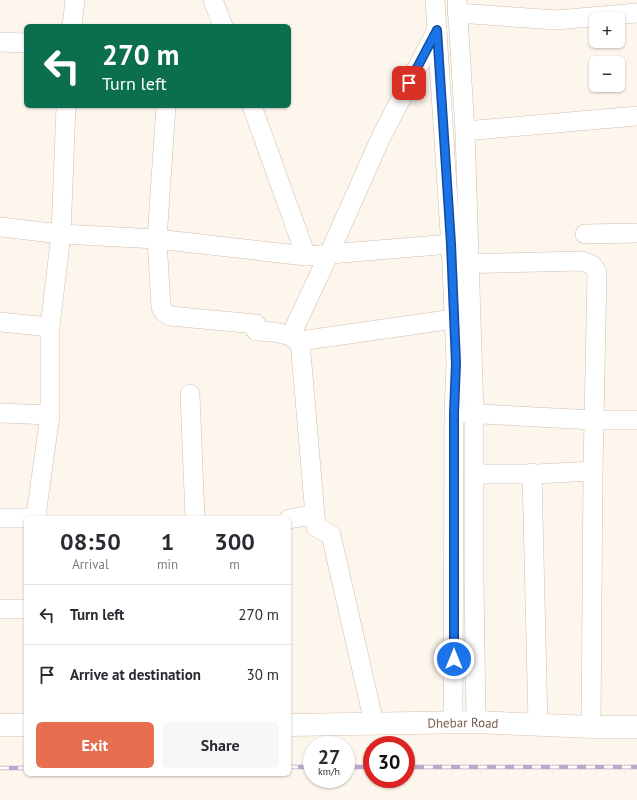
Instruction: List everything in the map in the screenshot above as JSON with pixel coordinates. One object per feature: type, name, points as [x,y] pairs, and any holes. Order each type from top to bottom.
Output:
[{"type":"street","points":[[72,24],[75,0]]},
{"type":"street","points":[[213,0],[221,24]]},
{"type":"street","points":[[435,0],[460,243],[474,413],[476,722]]},
{"type":"street","points":[[374,723],[331,536],[316,527],[296,339],[292,333],[382,135],[437,30],[457,5]]},
{"type":"street","points":[[457,5],[556,20],[637,13]]},
{"type":"street","points":[[457,5],[465,131],[460,243]]},
{"type":"street","points":[[0,42],[24,43]]},
{"type":"street","points":[[37,516],[50,415],[50,327],[61,234],[66,108]]},
{"type":"street","points":[[166,108],[157,239],[160,302],[164,312],[170,316],[256,327],[296,339],[454,319]]},
{"type":"street","points":[[253,108],[306,256]]},
{"type":"street","points":[[465,131],[637,116]]},
{"type":"street","points":[[0,228],[61,234],[157,239],[306,256],[460,243]]},
{"type":"street","points":[[585,234],[637,232]]},
{"type":"street","points":[[461,264],[582,261],[592,265],[597,272],[593,471],[592,727]]},
{"type":"street","points":[[453,722],[454,413],[456,363],[454,319],[461,264]]},
{"type":"street","points":[[0,322],[50,327]]},
{"type":"street","points":[[190,394],[195,516]]},
{"type":"street","points":[[0,413],[50,415]]},
{"type":"street","points":[[454,413],[594,420],[637,420]]},
{"type":"street","points":[[474,474],[593,471]]},
{"type":"street","points":[[532,473],[538,724]]},
{"type":"street","points":[[0,518],[24,518]]},
{"type":"street","points":[[0,609],[24,609]]},
{"type":"street","name":"Dhebar Road","points":[[291,724],[476,722],[592,727],[637,727]]},
{"type":"street","points":[[0,725],[24,725]]},
{"type":"railway","points":[[291,767],[303,767]]},
{"type":"railway","points":[[355,767],[363,767]]},
{"type":"railway","points":[[415,767],[637,767]]},
{"type":"railway","points":[[0,768],[24,768]]},
{"type":"route","points":[[409,83],[437,30],[451,244],[456,363],[454,413],[454,659]]}]
